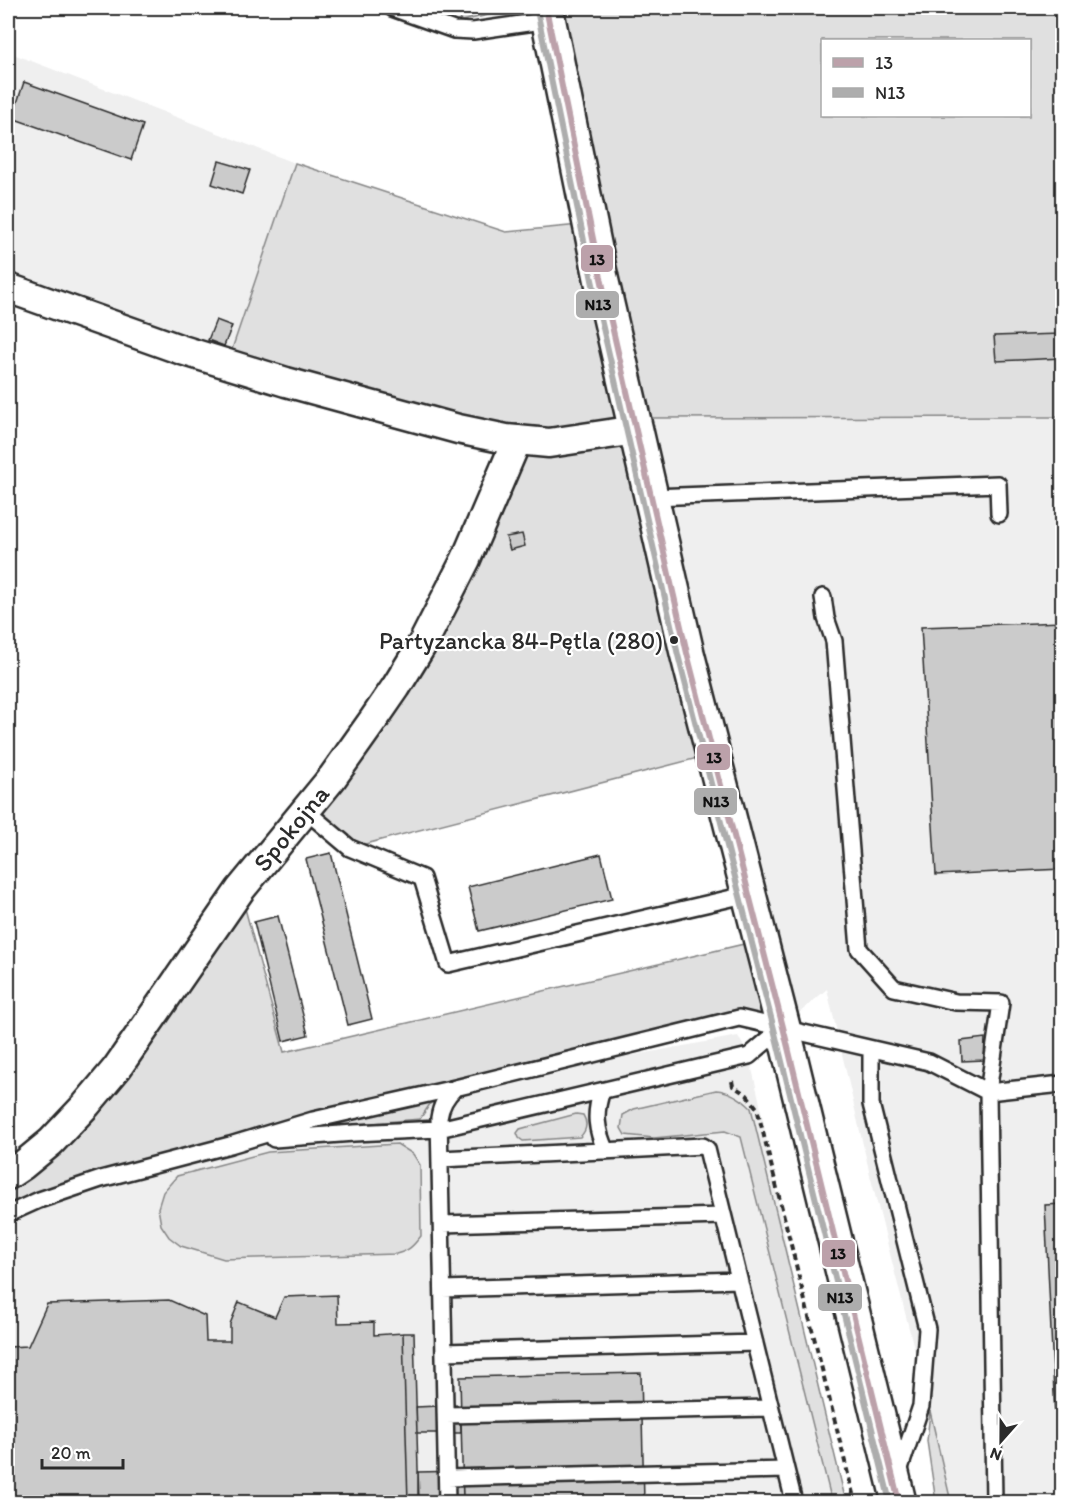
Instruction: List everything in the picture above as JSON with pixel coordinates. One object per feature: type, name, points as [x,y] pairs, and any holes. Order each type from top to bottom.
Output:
[{"type":"main road","points":[[547,14],[601,278],[687,653],[783,1027],[897,1494]]},
{"type":"street","points":[[8,288],[182,350],[276,379],[458,429],[517,440],[549,443],[636,430]]},
{"type":"street","name":"Spokojna","points":[[8,1175],[51,1142],[86,1106],[117,1068],[240,890],[332,778],[374,719],[423,643],[466,559],[517,440]]},
{"type":"lane","points":[[392,8],[454,30],[473,31],[547,14]]},
{"type":"lane","points":[[652,496],[998,484],[999,514]]},
{"type":"lane","points":[[823,597],[826,618],[834,641],[859,950],[894,988],[956,1002],[1001,1003],[988,1092],[994,1503]]},
{"type":"lane","points":[[305,810],[350,848],[422,878],[448,964],[749,894]]},
{"type":"lane","points":[[8,1214],[39,1200],[101,1179],[230,1145],[313,1120],[455,1088],[739,1018],[929,1062],[988,1092],[1062,1084]]},
{"type":"lane","points":[[230,1145],[316,1135],[440,1130],[749,1056],[783,1027]]},
{"type":"lane","points":[[871,1049],[871,1104],[927,1329],[921,1406],[897,1494]]},
{"type":"lane","points":[[447,1503],[440,1130],[441,1109],[445,1098],[455,1088]]},
{"type":"lane","points":[[602,1091],[596,1114],[600,1138],[606,1151]]},
{"type":"lane","points":[[440,1159],[703,1146],[707,1149],[794,1503]]},
{"type":"lane","points":[[442,1224],[723,1216]]},
{"type":"lane","points":[[443,1289],[739,1280]]},
{"type":"lane","points":[[444,1352],[755,1343]]},
{"type":"lane","points":[[446,1415],[770,1408]]},
{"type":"lane","points":[[447,1478],[786,1470]]},
{"type":"path","points":[[730,1074],[733,1086],[747,1095],[757,1107],[855,1503]]},
{"type":"shaded area","points":[[458,8],[520,8],[461,21]]},
{"type":"shaded area","points":[[546,8],[1062,8],[1062,417],[634,418],[713,754],[350,848],[305,810],[374,719],[516,441],[227,364],[295,163],[506,232],[590,224]]},
{"type":"shaded area","points":[[8,52],[295,163],[227,364],[8,288]]},
{"type":"shaded area","points":[[633,417],[1062,417],[1062,1502],[951,1502],[871,1179],[827,989],[783,1027]]},
{"type":"shaded area","points":[[240,890],[284,1052],[761,940],[783,1027],[739,1018],[313,1120],[8,1214],[8,1156],[24,1165]]},
{"type":"shaded area","points":[[738,1036],[749,1056],[759,1099],[818,1416],[837,1502],[8,1502],[8,1214],[17,1209],[455,1088]]},
{"type":"shaded area","points":[[716,1090],[735,1096],[751,1108],[846,1502],[832,1502],[741,1137],[725,1131],[654,1138],[625,1135],[621,1128],[623,1115],[634,1109]]},
{"type":"shaded area","points":[[428,1101],[430,1104],[420,1119],[337,1126],[336,1123],[338,1120]]},
{"type":"shaded area","points":[[576,1114],[583,1115],[586,1124],[580,1137],[523,1141],[517,1133],[520,1129]]},
{"type":"shaded area","points":[[397,1144],[413,1154],[420,1165],[421,1236],[410,1248],[400,1253],[224,1259],[181,1246],[169,1237],[161,1225],[158,1208],[163,1192],[177,1176],[268,1152]]},
{"type":"shaded area","points":[[930,1411],[951,1502],[936,1502],[927,1441]]},
{"type":"building","points":[[24,82],[143,125],[131,160],[12,118]]},
{"type":"building","points":[[219,161],[250,170],[242,194],[212,184]]},
{"type":"building","points":[[216,320],[232,326],[224,346],[208,340]]},
{"type":"building","points":[[1062,334],[1062,358],[996,361],[994,336]]},
{"type":"building","points":[[522,534],[525,546],[510,550],[506,537]]},
{"type":"building","points":[[1062,622],[1062,869],[936,875],[921,627]]},
{"type":"building","points":[[331,853],[372,1019],[348,1025],[306,859]]},
{"type":"building","points":[[601,854],[612,899],[479,931],[468,887]]},
{"type":"building","points":[[278,916],[308,1035],[283,1041],[254,922]]},
{"type":"building","points":[[985,1038],[984,1060],[962,1061],[961,1041]]},
{"type":"building","points":[[1062,1204],[1062,1499],[1059,1499],[1045,1205]]},
{"type":"building","points":[[337,1295],[338,1323],[374,1322],[374,1335],[403,1333],[408,1502],[8,1502],[8,1347],[28,1346],[47,1304],[169,1300],[205,1316],[206,1341],[230,1341],[230,1324],[239,1302],[275,1317],[284,1297]]},
{"type":"building","points":[[403,1333],[414,1333],[419,1502],[408,1502]]},
{"type":"building","points":[[641,1373],[644,1502],[463,1502],[460,1377]]},
{"type":"building","points":[[460,1405],[461,1433],[417,1433],[416,1407]]},
{"type":"building","points":[[462,1471],[463,1496],[418,1497],[418,1472]]},
{"type":"transit line","name":"13","points":[[546,8],[601,278],[687,653],[783,1027],[899,1502]]},
{"type":"transit line","name":"N13","points":[[537,10],[592,280],[678,655],[774,1029],[890,1502]]},
{"type":"place","name":"Partyzancka 84-Pętla (280)","points":[[674,640]]}]
